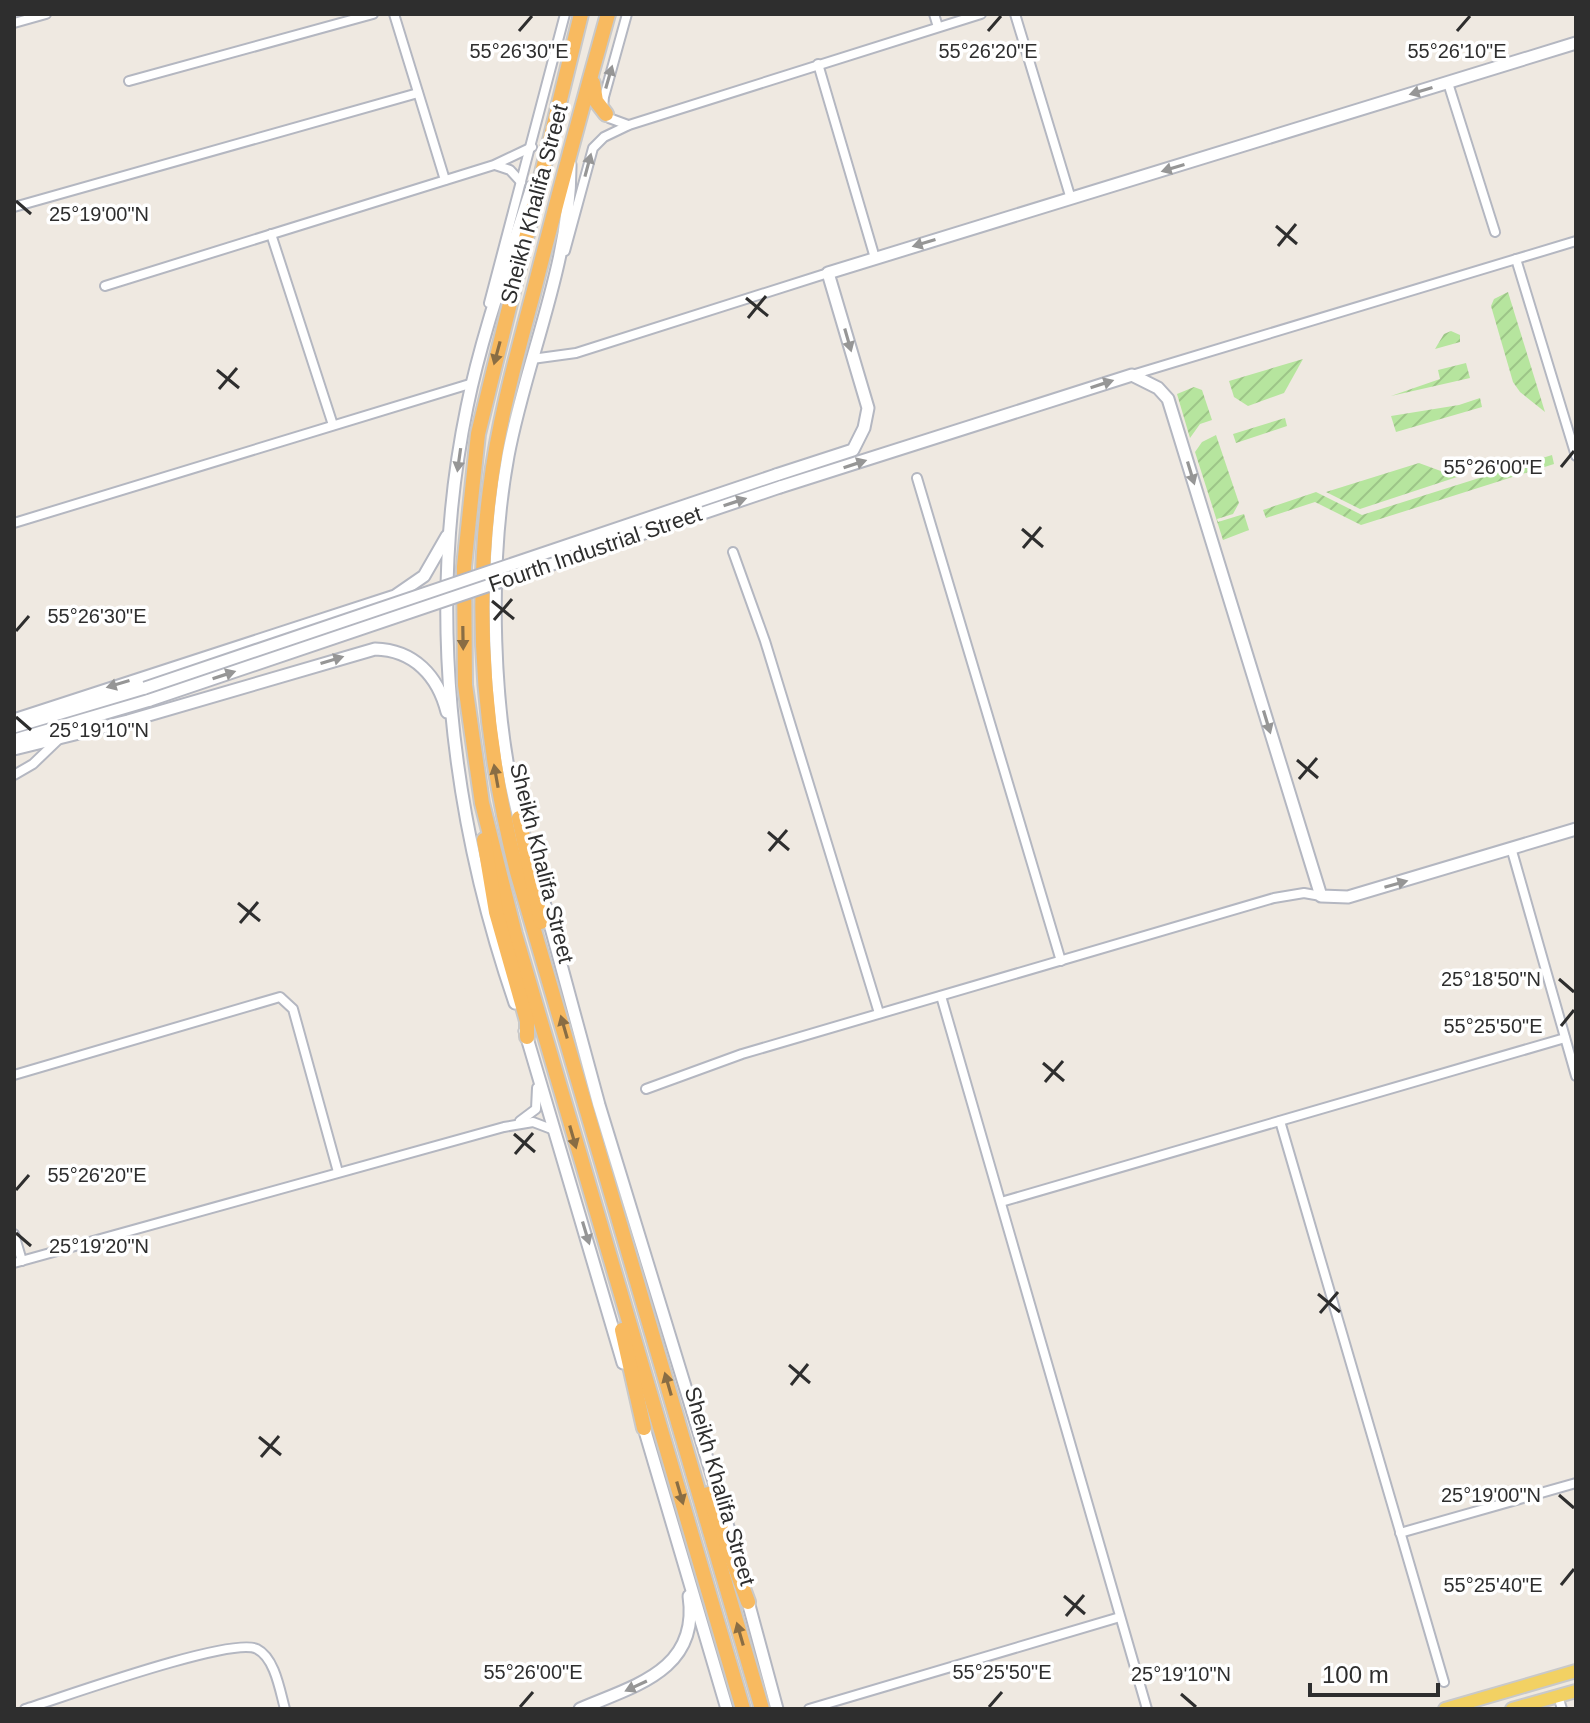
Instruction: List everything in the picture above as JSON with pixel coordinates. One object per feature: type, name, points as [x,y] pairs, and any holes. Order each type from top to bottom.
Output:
[{"type":"highway","name":"Sheikh Khalifa Street","points":[[581,14],[485,402],[467,523],[463,613],[465,685],[487,824],[616,1282],[743,1709]]},
{"type":"highway","name":"Sheikh Khalifa Street","points":[[608,14],[497,441],[482,583],[485,693],[497,783],[517,872],[688,1457],[771,1707]]},
{"type":"highway","points":[[592,73],[596,101],[606,114]]},
{"type":"highway","points":[[519,818],[547,948],[548,973]]},
{"type":"highway","points":[[487,824],[485,860],[526,1014],[527,1037]]},
{"type":"highway","points":[[616,1282],[618,1313],[644,1428]]},
{"type":"highway","points":[[688,1457],[706,1488],[748,1602]]},
{"type":"main road","points":[[828,273],[1576,43]]},
{"type":"main road","points":[[551,142],[534,181],[473,383],[451,524],[449,659],[455,740],[470,847],[492,929],[533,1054],[727,1709]]},
{"type":"main road","points":[[570,155],[568,210],[506,469],[495,606],[507,746],[519,818],[599,1105],[748,1602],[771,1707]]},
{"type":"main road","name":"Fourth Industrial Street","points":[[778,481],[853,450],[862,434],[868,408],[828,273]]},
{"type":"main road","points":[[1132,375],[1158,388],[1168,399],[1321,896],[1348,897],[1512,851],[1576,829]]},
{"type":"main road","name":"Fourth Industrial Street","points":[[14,740],[778,481],[1132,375]]},
{"type":"main road","points":[[14,720],[395,596],[415,584],[431,568],[451,524]]},
{"type":"main road","points":[[14,749],[375,649],[409,657],[428,672],[445,703],[455,740]]},
{"type":"main road","name":"Fourth Industrial Street","points":[[14,727],[147,694]]},
{"type":"main road","points":[[580,1709],[651,1679],[678,1652],[688,1629],[690,1605],[681,1548]]},
{"type":"main road","points":[[1445,1709],[1576,1671]]},
{"type":"main road","points":[[1512,1709],[1560,1703],[1576,1691]]},
{"type":"street","points":[[14,23],[46,14]]},
{"type":"street","points":[[129,81],[373,14]]},
{"type":"street","points":[[394,14],[445,180]]},
{"type":"street","points":[[477,370],[479,341],[565,14]]},
{"type":"street","points":[[627,14],[604,97],[606,114],[629,125]]},
{"type":"street","points":[[934,14],[938,27]]},
{"type":"street","points":[[550,294],[567,246],[593,148],[604,137],[629,125],[981,14]]},
{"type":"street","points":[[1015,14],[1071,199]]},
{"type":"street","points":[[818,64],[875,258]]},
{"type":"street","points":[[1448,83],[1495,232]]},
{"type":"street","points":[[14,207],[418,93]]},
{"type":"street","points":[[105,286],[494,165],[532,147]]},
{"type":"street","points":[[494,165],[510,170],[521,182]]},
{"type":"street","points":[[271,234],[333,425]]},
{"type":"street","points":[[1132,375],[1576,241]]},
{"type":"street","points":[[1516,259],[1576,456]]},
{"type":"street","points":[[532,359],[584,350],[828,273]]},
{"type":"street","points":[[14,523],[473,383]]},
{"type":"street","points":[[917,478],[1061,961]]},
{"type":"street","points":[[733,552],[765,641],[879,1013]]},
{"type":"street","points":[[14,775],[33,764],[60,738]]},
{"type":"street","points":[[1512,851],[1576,1076]]},
{"type":"street","points":[[646,1089],[742,1054],[1284,895],[1304,893],[1321,896]]},
{"type":"street","points":[[941,996],[1147,1709]]},
{"type":"street","points":[[14,1075],[280,997],[293,1009],[338,1172]]},
{"type":"street","points":[[1001,1202],[1565,1038]]},
{"type":"street","points":[[504,1127],[528,1117],[537,1106],[533,1054]]},
{"type":"street","points":[[1280,1121],[1444,1682]]},
{"type":"street","points":[[14,1234],[18,1262],[504,1127],[533,1122],[554,1130]]},
{"type":"street","points":[[1400,1533],[1576,1483]]},
{"type":"street","points":[[809,1709],[1120,1617]]},
{"type":"street","points":[[25,1709],[157,1667],[242,1645],[258,1649],[269,1660],[285,1709]]},
{"type":"street","points":[[771,1707],[788,1709]]},
{"type":"green space","points":[[1508,292],[1545,412],[1520,392],[1513,382],[1491,306],[1494,299]]},
{"type":"green space","points":[[1451,331],[1460,335],[1460,342],[1435,349],[1444,334]]},
{"type":"green space","points":[[1303,359],[1284,393],[1248,406],[1234,397],[1229,381]]},
{"type":"green space","points":[[1466,363],[1470,378],[1391,396],[1440,379],[1438,370]]},
{"type":"green space","points":[[1194,387],[1202,390],[1212,420],[1200,424],[1190,438],[1177,394]]},
{"type":"green space","points":[[1480,398],[1482,407],[1396,432],[1391,416],[1459,405]]},
{"type":"green space","points":[[1285,418],[1287,426],[1236,443],[1233,434]]},
{"type":"green space","points":[[1216,435],[1239,503],[1233,514],[1217,519],[1218,522],[1244,514],[1249,530],[1223,540],[1195,452],[1202,442]]},
{"type":"green space","points":[[1552,455],[1554,464],[1361,525],[1315,502],[1266,518],[1263,510],[1316,492],[1362,515]]},
{"type":"green space","points":[[1419,463],[1457,477],[1360,509],[1326,492]]}]
